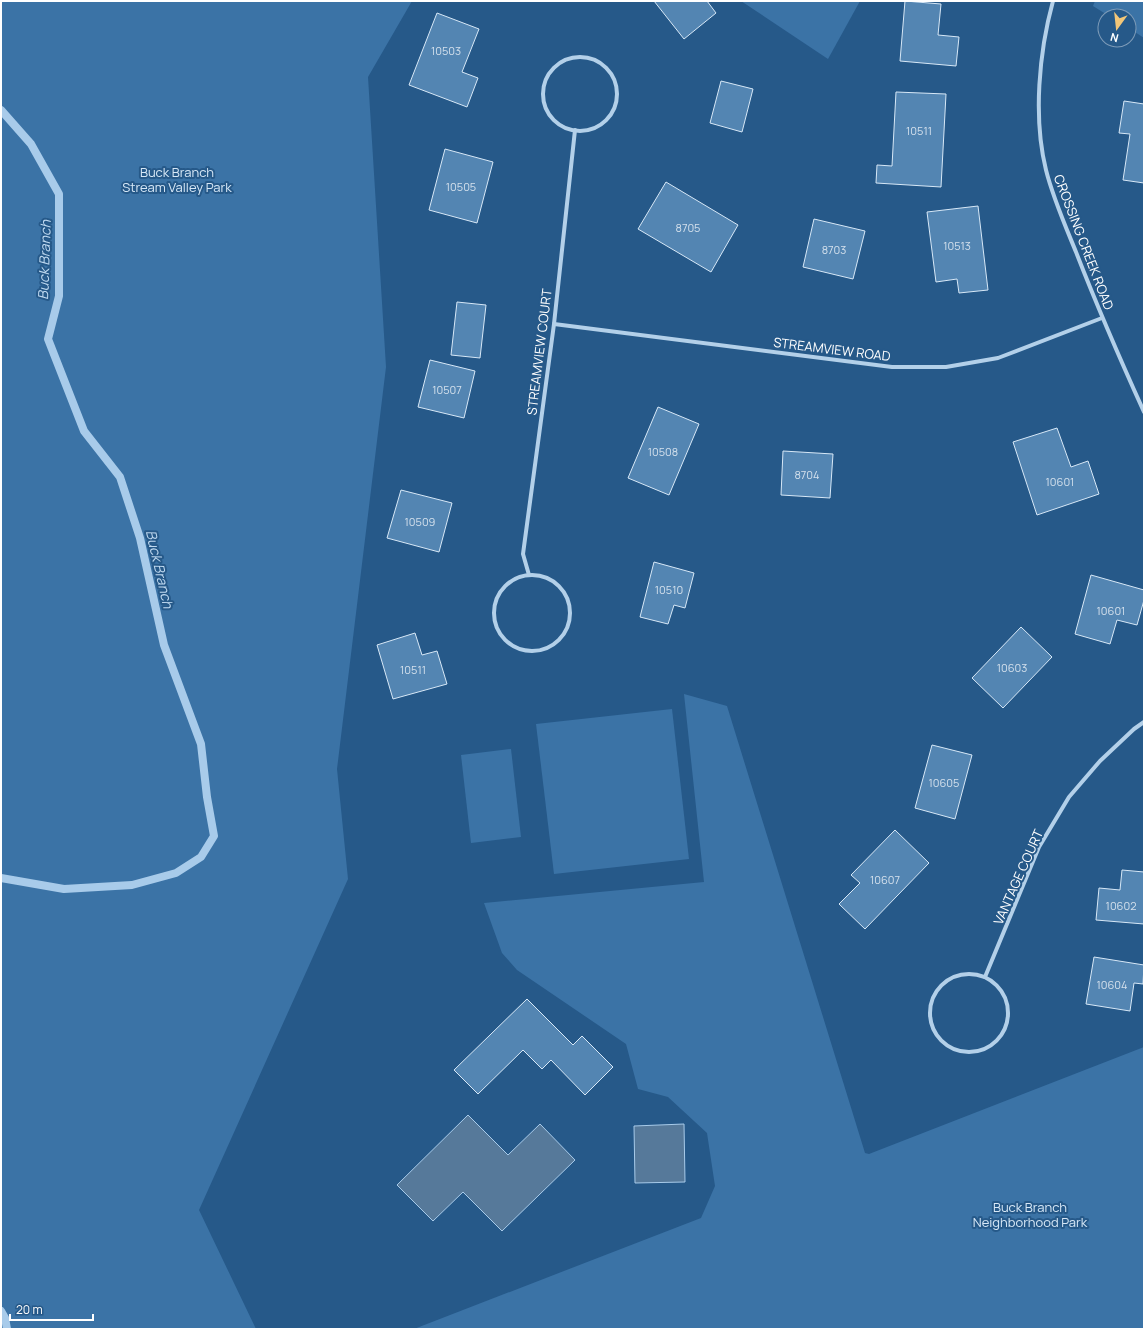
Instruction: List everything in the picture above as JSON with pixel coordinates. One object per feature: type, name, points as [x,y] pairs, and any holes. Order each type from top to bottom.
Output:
[{"type":"street","name":"CROSSING CREEK ROAD","points":[[1054,1],[1048,21],[1039,87],[1040,129],[1045,168],[1054,199],[1102,318],[1144,412]]},
{"type":"street","points":[[573,57],[585,57],[596,60],[606,67],[613,76],[617,87],[617,98],[614,109],[607,119],[598,126],[587,130],[575,130],[564,127],[555,121],[547,112],[543,100],[543,88],[546,78],[553,68],[562,61],[573,57]]},
{"type":"street","name":"STREAMVIEW COURT","points":[[529,575],[523,554],[554,324],[575,130]]},
{"type":"street","name":"STREAMVIEW ROAD","points":[[554,324],[892,367],[946,367],[998,358],[1102,318]]},
{"type":"street","points":[[529,575],[541,576],[552,580],[561,588],[567,598],[570,610],[569,622],[565,633],[557,642],[547,648],[523,650],[512,645],[503,637],[497,627],[494,616],[495,604],[500,592],[518,577],[529,575]]},
{"type":"street","name":"VANTAGE COURT","points":[[985,977],[1039,847],[1070,798],[1100,761],[1134,729],[1144,722]]},
{"type":"street","points":[[972,974],[985,977],[996,984],[1005,995],[1009,1008],[1008,1022],[1002,1034],[993,1044],[981,1050],[967,1052],[954,1049],[943,1041],[934,1030],[931,1017],[931,1004],[936,991],[946,981],[958,975],[972,974]]},
{"type":"green space","name":"Buck Branch Stream Valley Park","points":[[1,1],[412,1],[368,77],[386,367],[337,769],[348,879],[199,1210],[256,1329],[1,1329]]},
{"type":"green space","points":[[741,1],[860,1],[828,59]]},
{"type":"green space","points":[[1095,1],[1144,1],[1144,38],[1137,33],[1137,8],[1097,8],[1093,6]]},
{"type":"green space","name":"Buck Branch Neighborhood Park","points":[[684,694],[727,706],[865,1153],[869,1154],[1144,1047],[1144,1329],[414,1329],[701,1218],[715,1186],[707,1133],[668,1097],[638,1089],[626,1044],[517,970],[502,953],[484,903],[704,882]]},
{"type":"green space","points":[[672,709],[689,859],[554,874],[536,724]]},
{"type":"green space","points":[[511,749],[521,837],[471,843],[461,755]]},
{"type":"shaded area","points":[[468,1115],[508,1155],[540,1124],[575,1160],[502,1231],[463,1192],[433,1221],[397,1185]]},
{"type":"shaded area","points":[[684,1124],[685,1182],[635,1183],[634,1126]]},
{"type":"building","points":[[654,1],[707,1],[716,13],[684,39]]},
{"type":"building","points":[[905,1],[941,4],[938,35],[959,37],[956,66],[900,61]]},
{"type":"building","points":[[437,13],[479,29],[462,72],[478,78],[467,107],[409,85]]},
{"type":"building","points":[[721,81],[753,89],[742,132],[710,123]]},
{"type":"building","points":[[896,92],[946,94],[941,187],[876,183],[877,165],[892,166]]},
{"type":"building","points":[[1124,101],[1144,104],[1144,183],[1123,180],[1130,134],[1119,133]]},
{"type":"building","points":[[445,149],[493,162],[477,223],[429,210]]},
{"type":"building","points":[[666,182],[738,225],[711,272],[638,229]]},
{"type":"building","points":[[978,206],[988,290],[959,293],[957,279],[936,282],[927,212]]},
{"type":"building","points":[[814,219],[865,231],[853,279],[803,267]]},
{"type":"building","points":[[457,302],[486,305],[480,358],[451,355]]},
{"type":"building","points":[[430,360],[475,371],[464,418],[418,407]]},
{"type":"building","points":[[658,407],[699,424],[669,495],[628,478]]},
{"type":"building","points":[[1057,428],[1071,467],[1088,461],[1099,494],[1037,515],[1013,442]]},
{"type":"building","points":[[783,451],[833,454],[830,498],[781,495]]},
{"type":"building","points":[[401,490],[452,503],[439,552],[387,538]]},
{"type":"building","points":[[654,562],[694,573],[685,608],[674,605],[668,624],[640,617]]},
{"type":"building","points":[[1091,575],[1144,590],[1144,600],[1137,625],[1117,620],[1110,644],[1075,634]]},
{"type":"building","points":[[1021,627],[1052,657],[1003,708],[972,678]]},
{"type":"building","points":[[415,633],[422,655],[437,651],[447,684],[393,699],[377,645]]},
{"type":"building","points":[[932,745],[972,755],[955,819],[915,808]]},
{"type":"building","points":[[895,830],[929,863],[865,929],[839,904],[860,883],[851,875]]},
{"type":"building","points":[[1122,870],[1144,872],[1144,924],[1096,920],[1099,888],[1120,890]]},
{"type":"building","points":[[1094,957],[1144,965],[1143,984],[1134,983],[1130,1011],[1086,1004]]},
{"type":"building","points":[[527,999],[573,1045],[582,1036],[613,1067],[585,1095],[551,1060],[542,1069],[523,1050],[478,1094],[454,1070]]},
{"type":"waterway","name":"Buck Branch","points":[[1,110],[31,144],[59,194],[59,296],[48,339],[84,431],[120,477],[140,538],[164,645],[201,744],[207,797],[214,836],[201,857],[176,873],[132,885],[64,889],[1,878]]},
{"type":"waterway","name":"Buck Branch","points":[[1,1311],[5,1318],[7,1329]]}]
